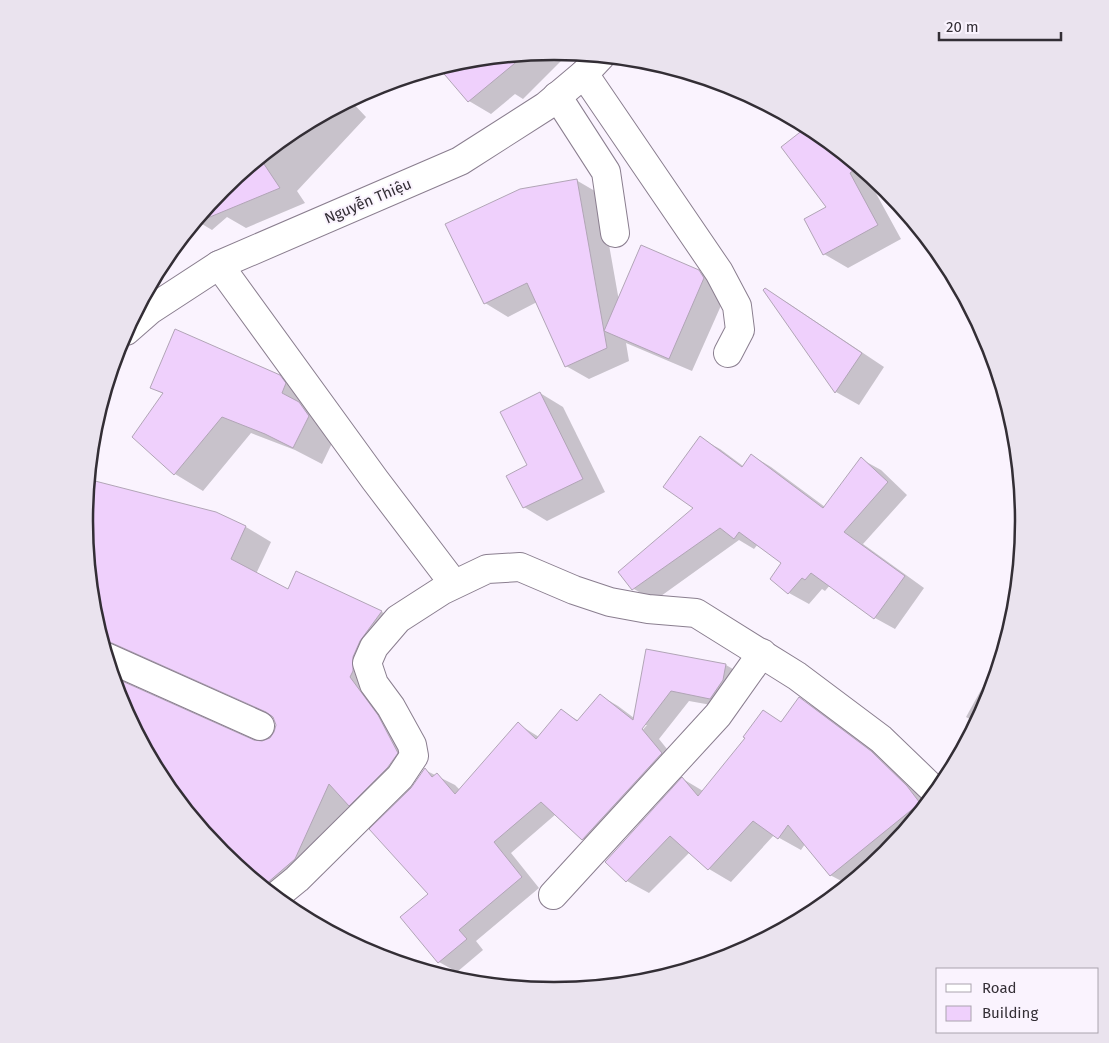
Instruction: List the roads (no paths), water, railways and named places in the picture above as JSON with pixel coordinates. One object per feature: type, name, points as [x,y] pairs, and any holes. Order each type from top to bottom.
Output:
[{"type":"street","name":"Nguyễn Thiệu","points":[[140,318],[150,310],[219,265],[460,161],[546,106],[593,65]]},
{"type":"street","points":[[593,65],[719,272],[737,306],[740,330],[728,353]]},
{"type":"street","points":[[557,96],[606,172],[615,233]]},
{"type":"street","points":[[219,265],[375,480],[454,584]]},
{"type":"street","points":[[280,892],[400,777],[414,756],[412,745],[391,707],[374,684],[367,664],[374,647],[398,619],[443,590],[487,569],[520,567],[574,590],[610,602],[648,609],[696,613],[797,676],[881,739],[931,787]]},
{"type":"street","points":[[553,895],[718,715],[762,653]]},
{"type":"street","points":[[114,661],[260,726]]}]
